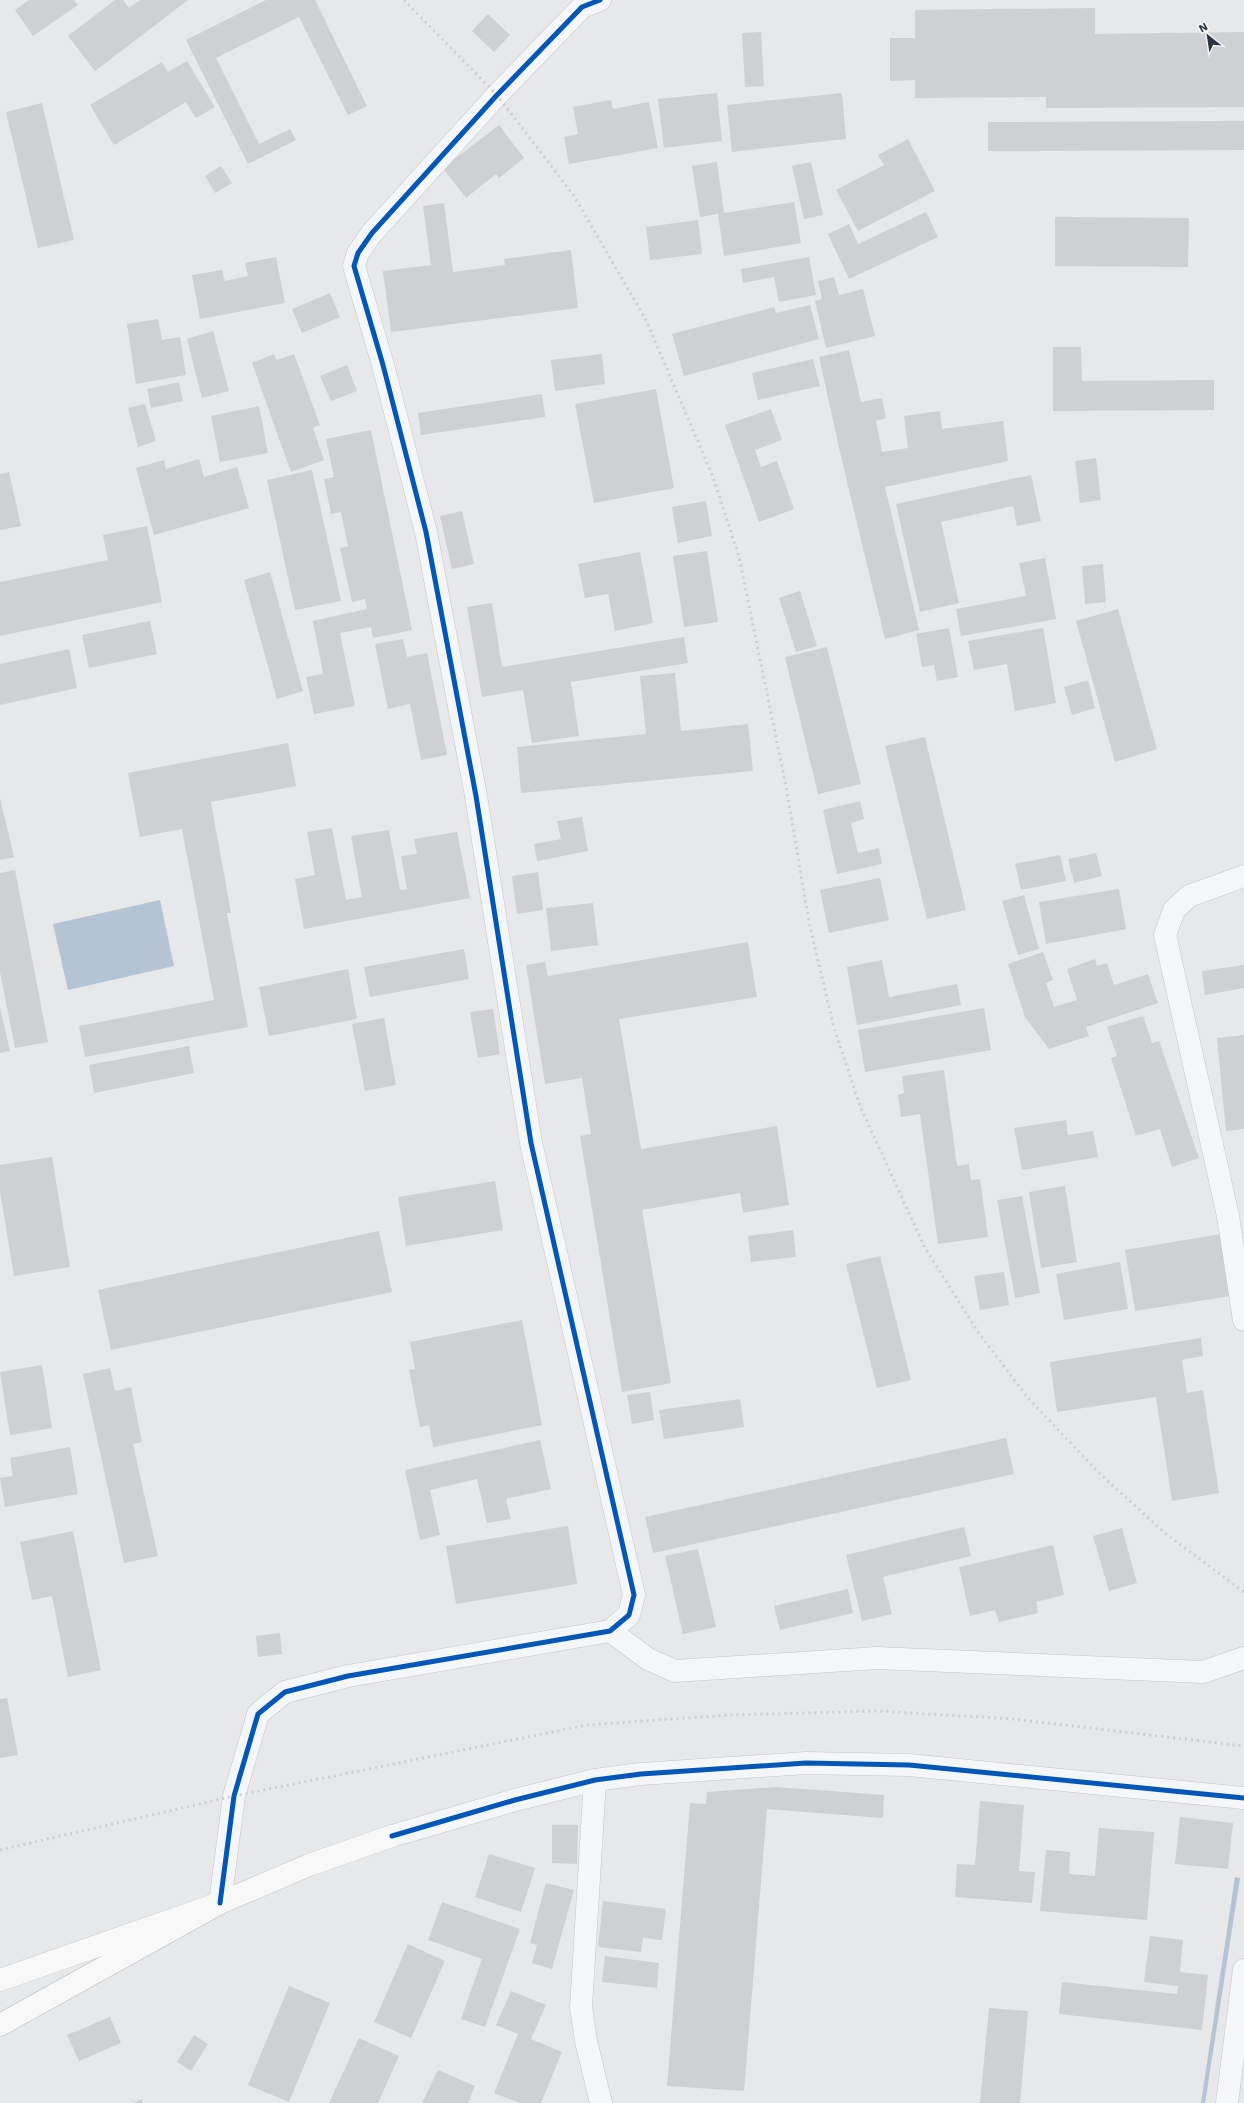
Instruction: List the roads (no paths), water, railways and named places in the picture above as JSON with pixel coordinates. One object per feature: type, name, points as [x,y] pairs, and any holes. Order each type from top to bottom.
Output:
[{"type":"main road","points":[[0,1980],[220,1903],[309,1865],[392,1836]]},
{"type":"main road","points":[[0,2025],[220,1903]]},
{"type":"street","points":[[220,1903],[234,1796],[258,1714],[285,1692],[348,1676],[610,1631],[629,1615],[634,1595],[531,1143],[476,796],[426,532],[383,365],[354,266],[358,253],[372,233],[497,95],[588,2]]},
{"type":"street","points":[[1244,876],[1189,896],[1174,910],[1165,935],[1228,1216],[1244,1320]]},
{"type":"street","points":[[610,1631],[648,1659],[675,1671],[877,1658],[1203,1672],[1244,1658]]},
{"type":"street","points":[[392,1836],[515,1800],[595,1780],[641,1774],[806,1762],[909,1765],[1244,1798]]},
{"type":"street","points":[[595,1780],[582,2007],[586,2041],[601,2103]]},
{"type":"street","points":[[1227,2103],[1244,1970]]},
{"type":"water","points":[[160,900],[174,966],[68,990],[53,924]]},
{"type":"water","points":[[1235,1877],[1240,1878],[1205,2103],[1201,2103]]},
{"type":"railway","points":[[404,0],[497,95],[574,196],[646,320],[713,477],[739,557],[786,786],[809,922],[834,1028],[860,1106],[925,1248],[978,1332],[1028,1398],[1099,1473],[1166,1534],[1244,1592]]},
{"type":"railway","points":[[0,1850],[234,1796],[587,1725],[730,1715],[877,1711],[1013,1719],[1244,1746]]}]
